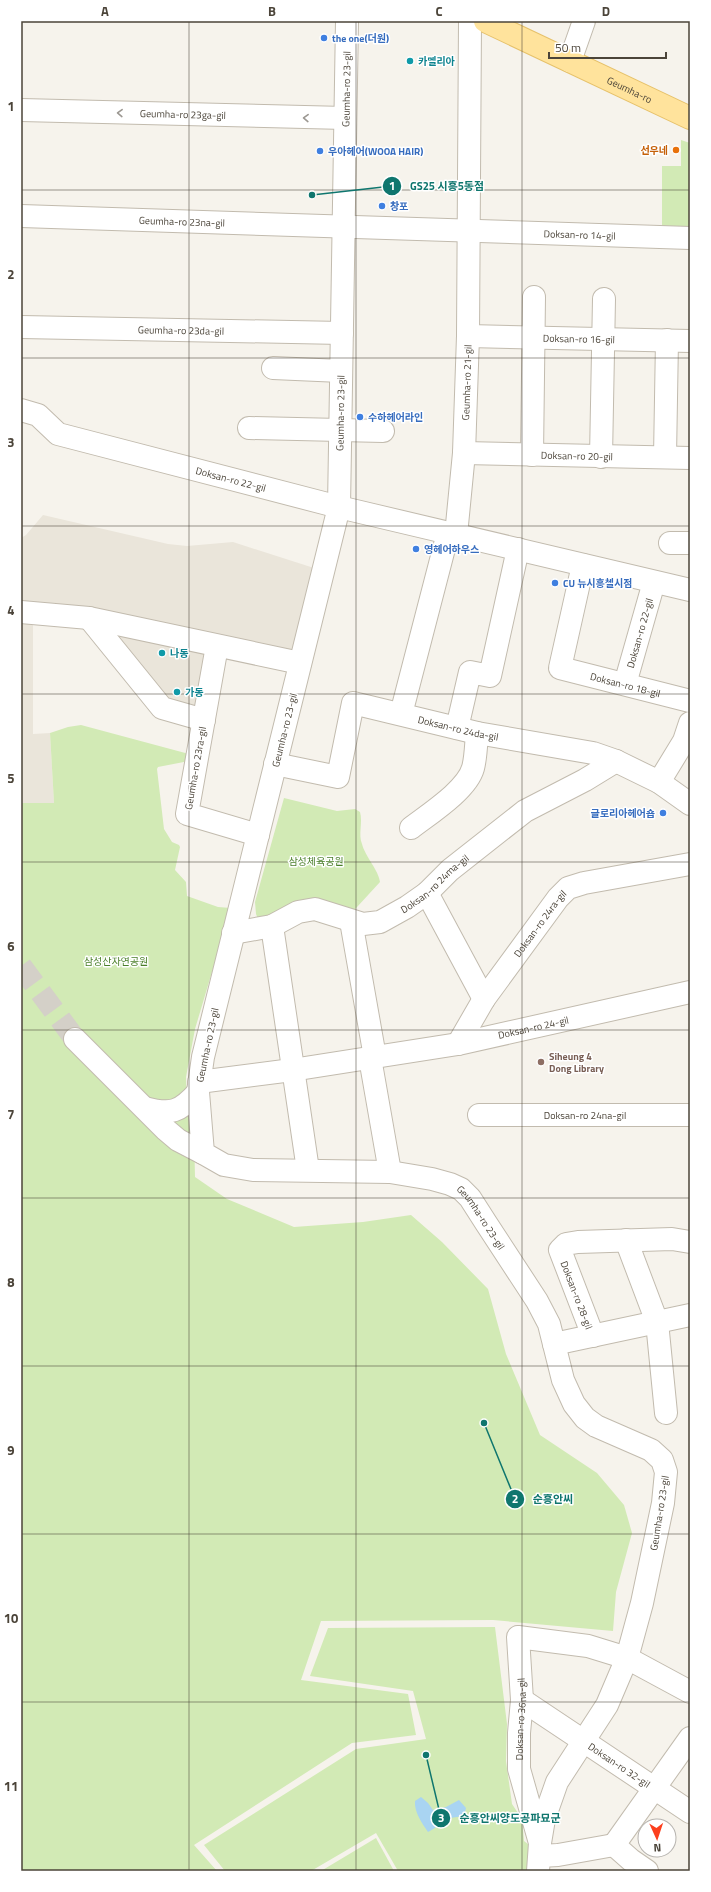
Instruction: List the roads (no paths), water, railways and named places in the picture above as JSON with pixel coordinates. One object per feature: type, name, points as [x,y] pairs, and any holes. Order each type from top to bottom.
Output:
[{"type":"main road","name":"Geumha-ro","points":[[485,21],[690,118]]},
{"type":"street","name":"Geumha-ro 23-gil","points":[[347,21],[339,507],[203,1058],[198,1087],[203,1153],[224,1165],[246,1169],[390,1172],[450,1184],[461,1189],[470,1198],[538,1301],[549,1324],[563,1380],[574,1404],[585,1418],[606,1432],[652,1450],[662,1460],[666,1472],[663,1503],[642,1603],[627,1658]]},
{"type":"street","name":"Geumha-ro 21-gil","points":[[452,534],[464,453],[468,336],[470,21]]},
{"type":"street","points":[[570,61],[584,21]]},
{"type":"street","name":"Geumha-ro 23ga-gil","points":[[21,110],[345,118]]},
{"type":"street","name":"Geumha-ro 23na-gil","points":[[21,216],[344,226]]},
{"type":"street","points":[[344,226],[469,230]]},
{"type":"street","name":"Doksan-ro 14-gil","points":[[469,230],[690,238]]},
{"type":"street","points":[[532,456],[534,297]]},
{"type":"street","points":[[601,457],[604,299]]},
{"type":"street","name":"Geumha-ro 23da-gil","points":[[21,327],[342,333]]},
{"type":"street","name":"Doksan-ro 16-gil","points":[[468,336],[690,340]]},
{"type":"street","points":[[665,457],[667,340]]},
{"type":"street","points":[[273,368],[341,371]]},
{"type":"street","name":"Doksan-ro 22-gil","points":[[21,410],[38,415],[58,434],[339,507],[690,590]]},
{"type":"street","points":[[249,428],[383,431]]},
{"type":"street","name":"Doksan-ro 20-gil","points":[[464,453],[532,456],[690,458]]},
{"type":"street","points":[[400,714],[452,534]]},
{"type":"street","points":[[411,828],[448,800],[466,782],[473,768],[467,731],[470,672],[490,676],[518,549]]},
{"type":"street","name":"Doksan-ro 18-gil","points":[[584,565],[560,668],[690,701]]},
{"type":"street","name":"Doksan-ro 22-gil","points":[[625,684],[654,582]]},
{"type":"street","points":[[21,612],[89,618],[300,663]]},
{"type":"street","name":"Geumha-ro 23ra-gil","points":[[89,618],[162,708],[204,720]]},
{"type":"street","name":"Geumha-ro 23ra-gil","points":[[217,646],[187,814],[258,835]]},
{"type":"street","name":"Doksan-ro 24da-gil","points":[[275,764],[338,777],[353,703],[467,731],[593,753],[616,761],[659,782],[690,804]]},
{"type":"street","points":[[659,782],[684,741],[690,723]]},
{"type":"street","name":"Doksan-ro 24ma-gil","points":[[234,933],[272,926],[298,912],[314,909],[363,924],[380,922],[407,907],[427,893],[450,870],[525,811],[585,780],[616,761]]},
{"type":"street","name":"Doksan-ro 24ra-gil","points":[[458,1044],[484,999],[558,898],[568,888],[584,883],[690,864]]},
{"type":"street","points":[[427,893],[484,999]]},
{"type":"street","points":[[351,921],[390,1172]]},
{"type":"street","points":[[272,926],[292,1070],[308,1170]]},
{"type":"street","name":"Doksan-ro 24-gil","points":[[198,1087],[292,1070],[458,1044],[690,992]]},
{"type":"street","points":[[75,1039],[178,1140],[203,1153]]},
{"type":"street","points":[[144,1108],[159,1112],[175,1110],[184,1106],[198,1087]]},
{"type":"street","name":"Doksan-ro 24na-gil","points":[[479,1115],[690,1115]]},
{"type":"street","name":"Doksan-ro 28-gil","points":[[593,1336],[560,1250],[566,1244],[578,1242],[672,1239],[690,1242]]},
{"type":"street","points":[[626,1240],[657,1322],[666,1413]]},
{"type":"street","name":"Doksan-ro 28-gil","points":[[554,1344],[690,1315]]},
{"type":"street","name":"Doksan-ro 36na-gil","points":[[539,1856],[519,1768],[519,1733],[522,1700],[518,1637],[588,1646],[627,1658]]},
{"type":"street","points":[[627,1658],[690,1692]]},
{"type":"street","name":"Doksan-ro 32-gil","points":[[539,1856],[544,1819],[557,1782],[607,1705],[627,1658]]},
{"type":"street","name":"Doksan-ro 32-gil","points":[[522,1700],[690,1812]]},
{"type":"street","name":"Doksan-ro 32-gil","points":[[614,1845],[690,1738]]},
{"type":"street","points":[[539,1856],[558,1855],[614,1845],[631,1860],[647,1871]]},
{"type":"water","points":[[421,1797],[433,1810],[446,1807],[459,1800],[466,1808],[464,1816],[443,1819],[435,1828],[428,1832],[419,1817],[415,1805],[415,1801]]},
{"type":"tunnel","points":[[21,966],[75,1039]]},
{"type":"place","name":"the one(더원)","points":[[324,38]]},
{"type":"place","name":"카멜리아","points":[[410,61]]},
{"type":"place","name":"선우네","points":[[676,150]]},
{"type":"place","name":"우아헤어(WOOA HAIR)","points":[[320,151]]},
{"type":"place","name":"GS25 시흥5동점","points":[[312,195]]},
{"type":"place","name":"창포","points":[[382,206]]},
{"type":"place","name":"수하헤어라인","points":[[360,417]]},
{"type":"place","name":"영헤어하우스","points":[[416,549]]},
{"type":"place","name":"CU 뉴시흥첼시점","points":[[555,583]]},
{"type":"place","name":"나동","points":[[162,653]]},
{"type":"place","name":"가동","points":[[177,692]]},
{"type":"place","name":"글로리아헤어숍","points":[[663,813]]},
{"type":"place","name":"Siheung 4 Dong Library","points":[[541,1062]]},
{"type":"place","name":"순흥안씨","points":[[484,1423]]},
{"type":"place","name":"순흥안씨양도공파묘군","points":[[426,1755]]},
{"type":"park label","name":"삼성체육공원","points":[[316,861]]},
{"type":"park label","name":"삼성산자연공원","points":[[116,961]]}]
